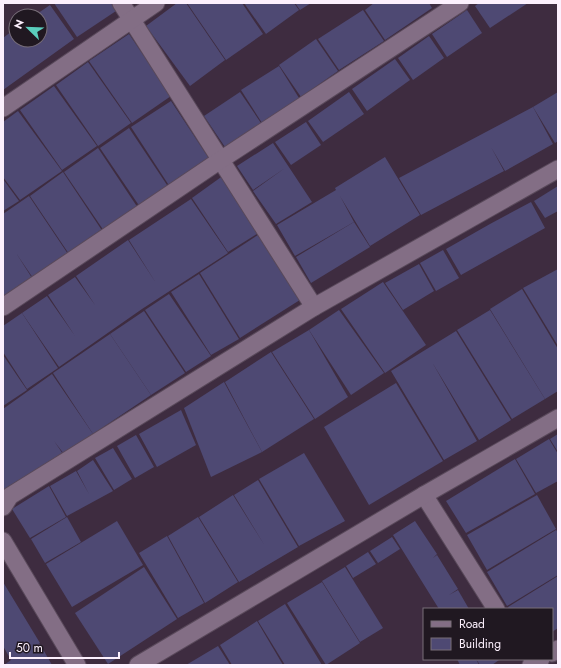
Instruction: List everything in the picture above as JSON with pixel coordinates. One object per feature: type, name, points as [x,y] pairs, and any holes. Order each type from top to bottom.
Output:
[{"type":"street","points":[[121,3],[314,307]]},
{"type":"street","points":[[3,108],[156,3]]},
{"type":"street","points":[[3,307],[460,3]]},
{"type":"street","points":[[3,507],[10,496],[314,307],[558,169]]},
{"type":"street","points":[[138,665],[424,495],[558,418]]},
{"type":"street","points":[[424,495],[495,608]]},
{"type":"street","points":[[3,541],[77,665]]},
{"type":"building","points":[[54,3],[111,3],[116,11],[77,37]]},
{"type":"building","points":[[177,3],[186,3],[225,60],[190,86],[146,26]]},
{"type":"building","points":[[187,3],[242,3],[263,34],[226,60]]},
{"type":"building","points":[[244,3],[294,3],[299,10],[266,34]]},
{"type":"building","points":[[295,3],[311,3],[300,10]]},
{"type":"building","points":[[374,3],[429,3],[432,8],[385,40],[365,10]]},
{"type":"building","points":[[479,3],[528,3],[490,28],[475,6]]},
{"type":"building","points":[[50,5],[74,39],[3,90],[3,38],[8,34],[8,48],[48,48],[48,8],[46,8]]},
{"type":"building","points":[[363,10],[384,41],[339,70],[318,39]]},
{"type":"building","points":[[467,10],[482,33],[447,57],[432,34]]},
{"type":"building","points":[[129,34],[171,96],[132,123],[89,61]]},
{"type":"building","points":[[429,36],[444,58],[413,80],[398,58]]},
{"type":"building","points":[[316,39],[338,71],[301,97],[279,65]]},
{"type":"building","points":[[395,59],[410,80],[367,111],[352,89]]},
{"type":"building","points":[[88,62],[131,123],[98,146],[56,85]]},
{"type":"building","points":[[279,66],[299,98],[262,123],[241,90]]},
{"type":"building","points":[[54,86],[97,146],[62,170],[20,110]]},
{"type":"building","points":[[240,92],[261,123],[225,147],[204,116]]},
{"type":"building","points":[[349,92],[364,114],[323,142],[308,121]]},
{"type":"building","points":[[558,92],[558,141],[555,143],[533,107]]},
{"type":"building","points":[[171,101],[210,160],[170,187],[131,127]]},
{"type":"building","points":[[533,107],[553,144],[505,171],[491,147],[504,171],[421,215],[399,178]]},
{"type":"building","points":[[18,111],[62,171],[20,200],[3,177],[3,122]]},
{"type":"building","points":[[306,122],[321,145],[291,165],[275,142]]},
{"type":"building","points":[[129,128],[169,188],[140,207],[100,148]]},
{"type":"building","points":[[273,143],[312,202],[276,224],[253,191],[285,168],[253,190],[237,166]]},
{"type":"building","points":[[98,148],[138,208],[104,231],[64,172]]},
{"type":"building","points":[[385,157],[420,215],[370,246],[340,196],[354,222],[295,256],[277,225],[336,190],[335,188]]},
{"type":"building","points":[[63,172],[103,232],[69,254],[30,196]]},
{"type":"building","points":[[224,175],[260,232],[228,252],[192,198]]},
{"type":"building","points":[[3,179],[19,201],[3,211]]},
{"type":"building","points":[[558,186],[558,211],[545,218],[534,201]]},
{"type":"building","points":[[29,196],[68,254],[33,278],[16,253],[32,278],[3,297],[3,214]]},
{"type":"building","points":[[191,199],[228,253],[142,309],[59,367],[22,313],[47,296],[75,336],[48,295],[75,277],[95,305],[76,276],[128,240],[156,283],[129,240]]},
{"type":"building","points":[[531,202],[545,228],[461,275],[446,249]]},
{"type":"building","points":[[354,222],[370,247],[311,283],[296,257]]},
{"type":"building","points":[[261,233],[303,298],[240,338],[200,273]]},
{"type":"building","points":[[443,250],[459,278],[436,291],[420,263]]},
{"type":"building","points":[[419,264],[434,291],[403,310],[385,283]]},
{"type":"building","points":[[558,269],[558,346],[523,288]]},
{"type":"building","points":[[199,274],[239,339],[211,355],[171,292]]},
{"type":"building","points":[[383,282],[426,345],[385,373],[341,309]]},
{"type":"building","points":[[522,289],[558,349],[558,391],[545,399],[490,309]]},
{"type":"building","points":[[169,294],[211,356],[186,372],[145,310]]},
{"type":"building","points":[[339,310],[384,373],[351,395],[309,330]]},
{"type":"building","points":[[490,310],[545,399],[512,419],[457,330]]},
{"type":"building","points":[[144,311],[185,373],[151,395],[110,334]]},
{"type":"building","points":[[22,313],[58,368],[27,389],[3,352],[3,326]]},
{"type":"building","points":[[309,330],[348,397],[315,419],[272,352]]},
{"type":"building","points":[[456,331],[511,420],[479,440],[432,362],[477,441],[444,460],[391,371]]},
{"type":"building","points":[[110,334],[151,395],[93,434],[53,373]]},
{"type":"building","points":[[271,352],[314,419],[262,452],[225,382]]},
{"type":"building","points":[[3,355],[27,390],[3,406]]},
{"type":"building","points":[[52,374],[93,434],[64,454],[54,441],[63,454],[3,496],[3,409]]},
{"type":"building","points":[[224,382],[262,452],[211,477],[184,408]]},
{"type":"building","points":[[396,383],[443,461],[369,505],[324,427]]},
{"type":"building","points":[[181,410],[196,445],[157,467],[139,434]]},
{"type":"building","points":[[558,434],[558,452],[550,439]]},
{"type":"building","points":[[136,435],[154,467],[135,478],[117,446]]},
{"type":"building","points":[[549,439],[558,454],[558,481],[536,493],[516,459]]},
{"type":"building","points":[[113,448],[132,479],[114,490],[95,458]]},
{"type":"building","points":[[304,453],[345,521],[299,546],[259,479]]},
{"type":"building","points":[[515,459],[535,494],[466,533],[446,501]]},
{"type":"building","points":[[93,460],[113,491],[67,516],[50,486],[76,471],[89,494],[77,471]]},
{"type":"building","points":[[258,480],[298,547],[239,582],[199,517],[233,495],[265,546],[234,495]]},
{"type":"building","points":[[49,486],[66,517],[30,538],[12,509]]},
{"type":"building","points":[[537,495],[556,529],[487,570],[467,535]]},
{"type":"building","points":[[67,517],[81,542],[45,563],[31,539]]},
{"type":"building","points":[[198,517],[238,582],[205,603],[168,536]]},
{"type":"building","points":[[117,521],[143,565],[72,607],[46,564]]},
{"type":"building","points":[[415,521],[437,554],[433,558],[437,555],[458,589],[449,595],[458,590],[468,608],[438,608],[393,535]]},
{"type":"building","points":[[556,530],[558,532],[558,575],[507,606],[487,572]]},
{"type":"building","points":[[167,536],[204,603],[178,618],[139,553]]},
{"type":"building","points":[[392,537],[400,549],[378,563],[370,551]]},
{"type":"building","points":[[368,552],[376,564],[353,578],[346,566]]},
{"type":"building","points":[[144,567],[177,619],[108,664],[75,613]]},
{"type":"building","points":[[345,567],[383,628],[360,642],[322,581]]},
{"type":"building","points":[[558,576],[558,628],[553,631],[553,608],[508,607]]},
{"type":"building","points":[[3,582],[40,643],[35,646],[40,644],[52,665],[4,665],[11,660],[3,646]]},
{"type":"building","points":[[322,582],[360,643],[326,665],[287,603]]},
{"type":"building","points":[[285,604],[322,665],[285,665],[258,621]]},
{"type":"building","points":[[257,621],[283,665],[232,665],[220,645]]},
{"type":"building","points":[[218,646],[230,665],[186,665]]},
{"type":"building","points":[[458,660],[476,660],[479,665],[460,665]]},
{"type":"building","points":[[477,660],[499,660],[492,665],[480,665]]}]
